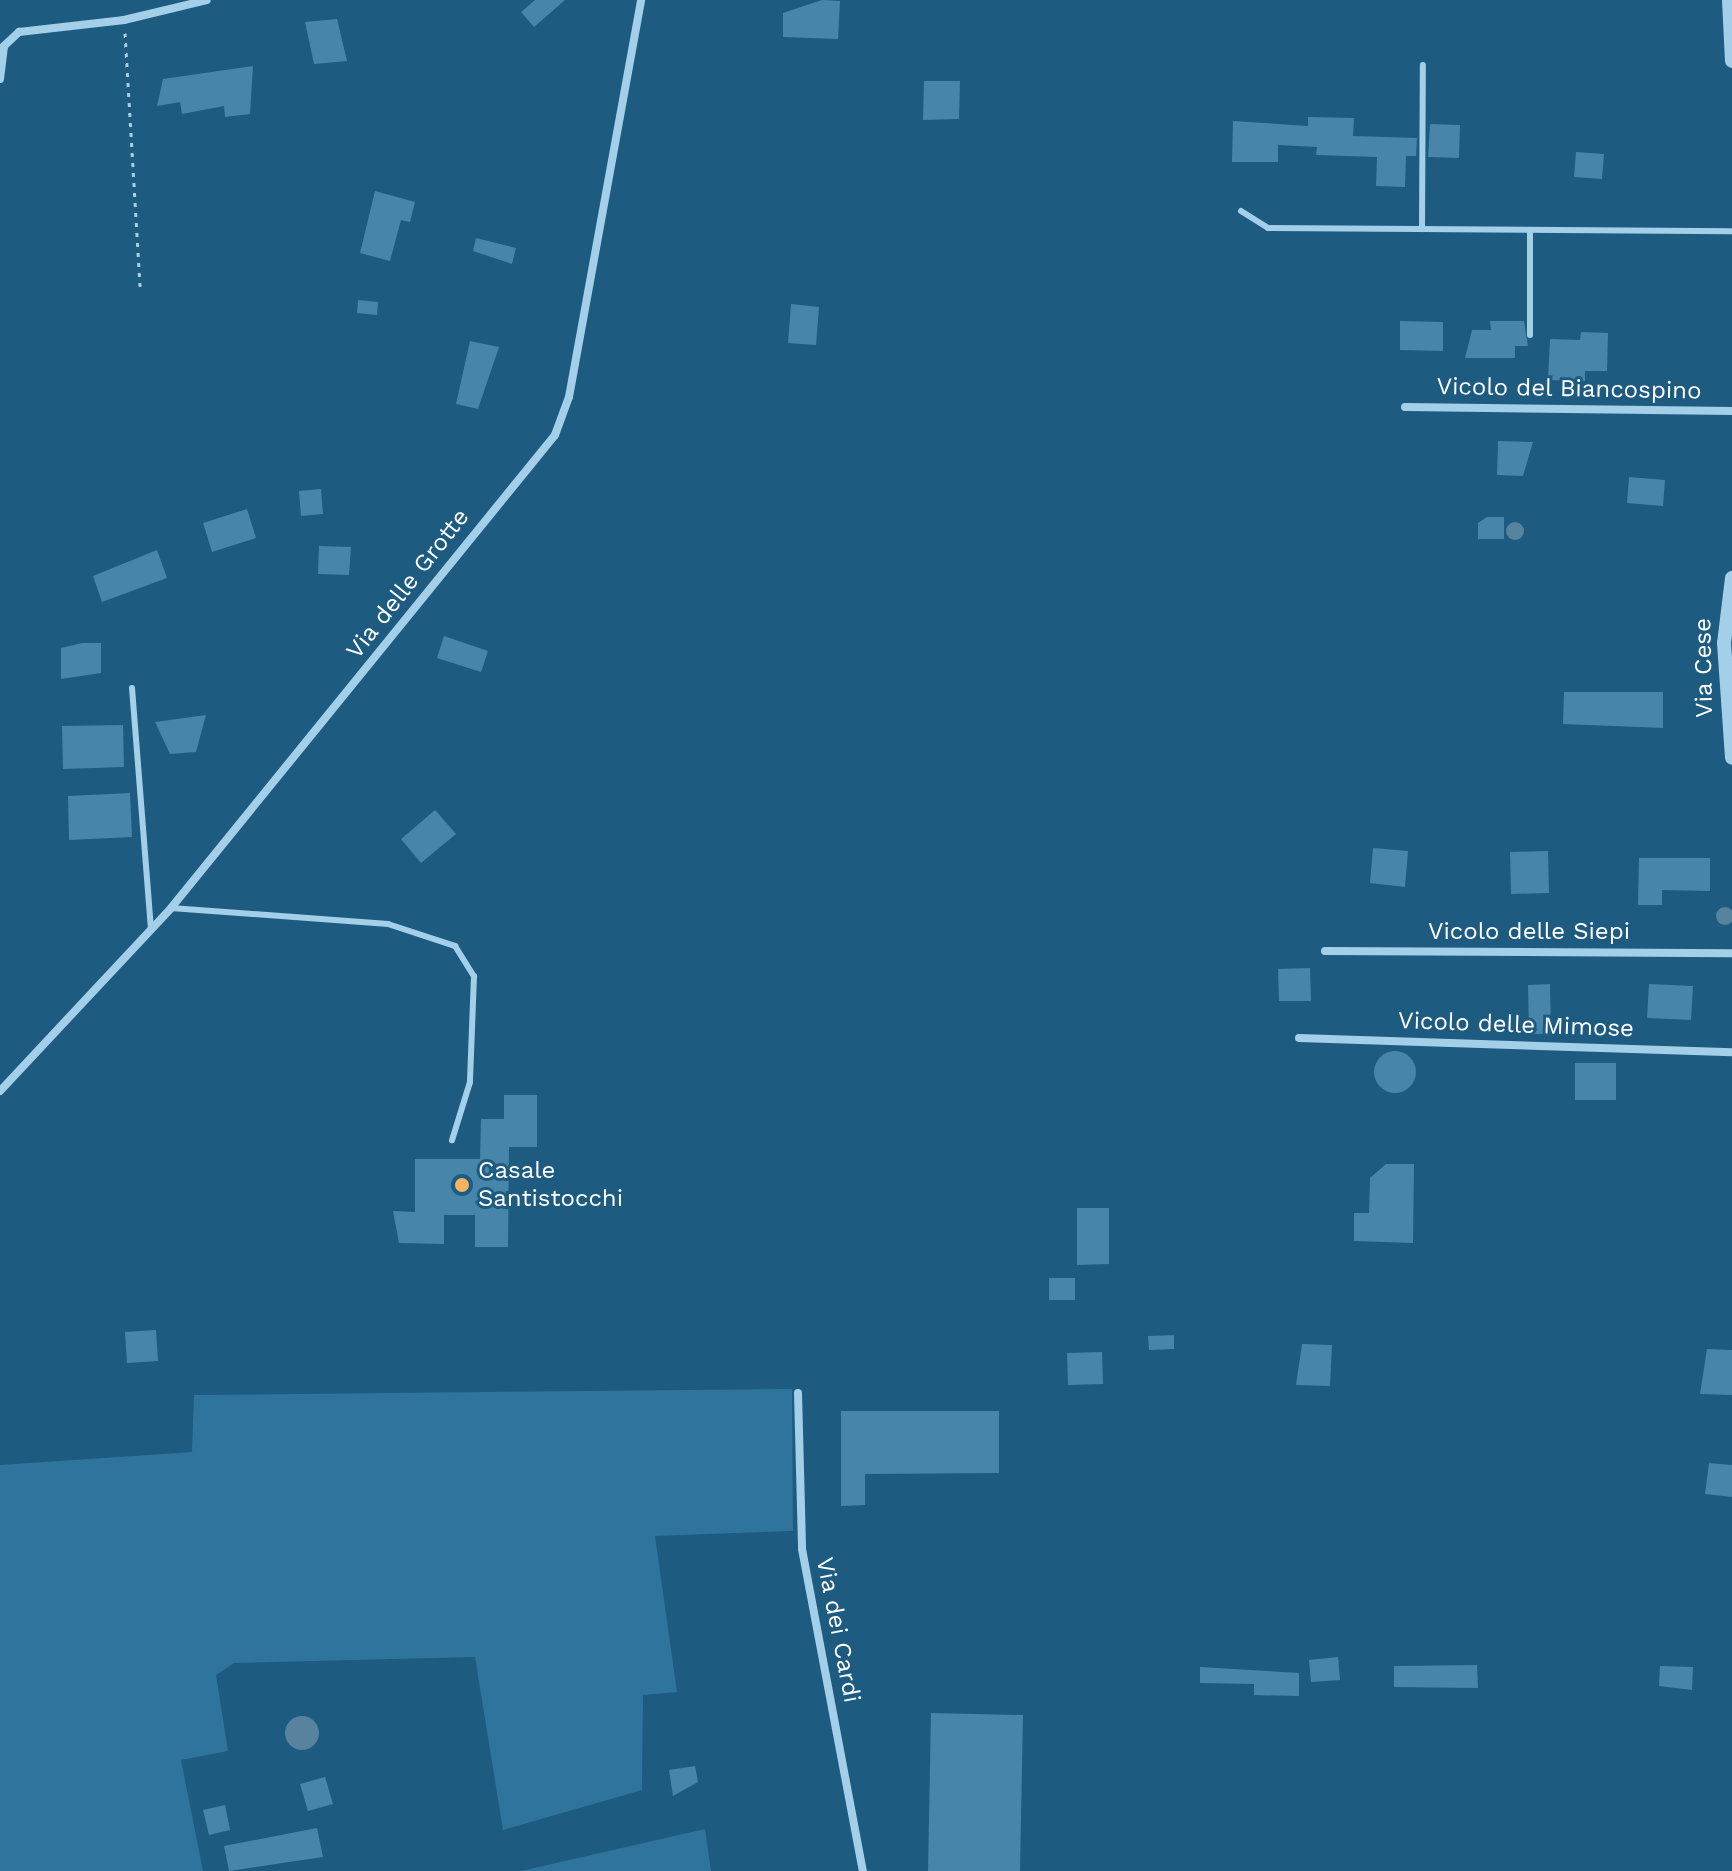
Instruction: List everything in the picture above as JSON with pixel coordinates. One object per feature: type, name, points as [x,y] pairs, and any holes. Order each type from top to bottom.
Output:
[{"type":"street","points":[[0,79],[4,46],[13,34],[124,20],[207,0]]},
{"type":"street","name":"Via delle Grotte","points":[[0,1091],[171,908],[558,428],[641,0]]},
{"type":"street","points":[[1729,0],[1732,61]]},
{"type":"street","name":"Vicolo del Biancospino","points":[[1405,407],[1732,411]]},
{"type":"street","name":"Via Cese","points":[[1732,578],[1728,641],[1732,758]]},
{"type":"street","name":"Vicolo delle Siepi","points":[[1325,951],[1732,953]]},
{"type":"street","name":"Vicolo delle Mimose","points":[[1299,1038],[1732,1052]]},
{"type":"street","name":"Via dei Cardi","points":[[798,1393],[802,1549],[863,1871]]},
{"type":"lane","points":[[1422,229],[1423,65]]},
{"type":"lane","points":[[1241,211],[1268,228],[1732,231]]},
{"type":"lane","points":[[1530,230],[1530,335]]},
{"type":"lane","points":[[132,688],[151,930]]},
{"type":"lane","points":[[171,908],[388,924],[455,946],[474,976],[470,1082],[452,1140]]},
{"type":"path","points":[[124,20],[140,289]]},
{"type":"shaded area","points":[[1515,522],[1524,531],[1515,540],[1506,531]]},
{"type":"shaded area","points":[[1725,907],[1734,916],[1725,925],[1716,916]]},
{"type":"shaded area","points":[[792,1389],[793,1531],[655,1536],[677,1692],[643,1695],[642,1790],[503,1830],[475,1657],[234,1663],[216,1675],[228,1751],[181,1760],[203,1871],[0,1871],[0,1465],[192,1452],[194,1395]]},
{"type":"shaded area","points":[[302,1716],[314,1721],[319,1733],[314,1745],[302,1750],[290,1745],[285,1733],[290,1721]]},
{"type":"shaded area","points":[[705,1829],[711,1871],[521,1871]]},
{"type":"building","points":[[535,0],[565,0],[534,27],[521,12]]},
{"type":"building","points":[[822,0],[840,1],[838,39],[783,37],[783,13]]},
{"type":"building","points":[[337,19],[347,61],[314,64],[305,22]]},
{"type":"building","points":[[253,66],[250,114],[225,117],[224,106],[182,114],[180,102],[157,106],[163,79]]},
{"type":"building","points":[[924,81],[960,81],[959,119],[923,120]]},
{"type":"building","points":[[1308,117],[1354,118],[1353,136],[1417,138],[1416,156],[1406,156],[1405,187],[1376,186],[1377,157],[1316,155],[1317,147],[1278,145],[1278,162],[1232,162],[1233,121],[1308,126]]},
{"type":"building","points":[[1430,124],[1460,125],[1459,158],[1428,157]]},
{"type":"building","points":[[1576,152],[1604,154],[1602,179],[1574,177]]},
{"type":"building","points":[[375,191],[415,202],[410,222],[401,220],[390,261],[360,253]]},
{"type":"building","points":[[476,238],[516,248],[512,264],[473,251]]},
{"type":"building","points":[[358,300],[378,302],[377,315],[357,313]]},
{"type":"building","points":[[791,304],[819,307],[816,345],[788,343]]},
{"type":"building","points":[[1400,321],[1443,322],[1443,351],[1400,350]]},
{"type":"building","points":[[1490,321],[1524,321],[1528,346],[1515,346],[1515,358],[1465,358],[1472,330],[1491,330]]},
{"type":"building","points":[[1581,332],[1608,333],[1607,371],[1585,371],[1585,381],[1548,380],[1550,339],[1580,340]]},
{"type":"building","points":[[470,341],[499,347],[478,409],[456,404]]},
{"type":"building","points":[[1498,441],[1533,442],[1523,476],[1497,475]]},
{"type":"building","points":[[1629,477],[1665,480],[1663,506],[1627,503]]},
{"type":"building","points":[[321,489],[323,514],[301,516],[299,491]]},
{"type":"building","points":[[247,509],[256,538],[212,552],[203,523]]},
{"type":"building","points":[[1487,517],[1504,517],[1504,539],[1478,539],[1478,523]]},
{"type":"building","points":[[319,546],[351,547],[349,575],[318,574]]},
{"type":"building","points":[[157,550],[167,578],[102,602],[93,576]]},
{"type":"building","points":[[444,636],[488,651],[481,672],[437,658]]},
{"type":"building","points":[[101,643],[101,673],[61,679],[61,648]]},
{"type":"building","points":[[1564,692],[1663,692],[1663,728],[1563,724]]},
{"type":"building","points":[[206,715],[196,752],[170,754],[155,722]]},
{"type":"building","points":[[123,725],[124,767],[63,769],[62,726]]},
{"type":"building","points":[[130,793],[132,837],[69,840],[68,796]]},
{"type":"building","points":[[435,810],[456,834],[421,863],[401,839]]},
{"type":"building","points":[[1373,848],[1408,851],[1405,887],[1370,883]]},
{"type":"building","points":[[1548,851],[1549,893],[1511,894],[1510,852]]},
{"type":"building","points":[[1639,858],[1710,858],[1710,891],[1662,890],[1662,905],[1638,905]]},
{"type":"building","points":[[1310,968],[1311,1001],[1279,1001],[1278,969]]},
{"type":"building","points":[[1550,984],[1551,1034],[1529,1034],[1528,985]]},
{"type":"building","points":[[1649,984],[1693,986],[1691,1020],[1647,1018]]},
{"type":"building","points":[[1395,1051],[1410,1057],[1416,1072],[1410,1087],[1395,1093],[1380,1087],[1374,1072],[1380,1057]]},
{"type":"building","points":[[1575,1063],[1616,1063],[1616,1100],[1575,1100]]},
{"type":"building","name":"Casale Santistocchi","points":[[504,1095],[537,1095],[537,1147],[509,1147],[508,1247],[475,1247],[475,1215],[444,1215],[444,1244],[399,1243],[393,1211],[415,1212],[415,1159],[480,1159],[481,1119],[504,1119]]},
{"type":"building","points":[[1386,1164],[1414,1164],[1413,1243],[1354,1241],[1354,1213],[1369,1213],[1370,1178]]},
{"type":"building","points":[[1077,1208],[1109,1208],[1109,1264],[1077,1265]]},
{"type":"building","points":[[1049,1278],[1075,1278],[1075,1300],[1049,1300]]},
{"type":"building","points":[[156,1330],[158,1361],[127,1363],[125,1332]]},
{"type":"building","points":[[1174,1335],[1174,1349],[1149,1350],[1148,1336]]},
{"type":"building","points":[[1302,1344],[1332,1345],[1330,1386],[1296,1385]]},
{"type":"building","points":[[1707,1349],[1732,1350],[1732,1395],[1700,1394]]},
{"type":"building","points":[[1102,1352],[1103,1384],[1068,1385],[1067,1353]]},
{"type":"building","points":[[841,1411],[999,1411],[999,1473],[865,1474],[865,1505],[841,1506]]},
{"type":"building","points":[[1709,1463],[1732,1465],[1732,1497],[1705,1494]]},
{"type":"building","points":[[1338,1657],[1340,1680],[1311,1682],[1309,1660]]},
{"type":"building","points":[[1477,1665],[1478,1688],[1394,1687],[1394,1666]]},
{"type":"building","points":[[1660,1666],[1693,1667],[1692,1690],[1659,1686]]},
{"type":"building","points":[[1200,1667],[1299,1673],[1299,1696],[1254,1695],[1254,1684],[1200,1683]]},
{"type":"building","points":[[931,1713],[1023,1715],[1020,1871],[928,1871]]},
{"type":"building","points":[[695,1766],[698,1782],[673,1796],[669,1770]]},
{"type":"building","points":[[325,1777],[333,1804],[308,1811],[300,1784]]},
{"type":"building","points":[[225,1805],[230,1830],[209,1835],[203,1810]]},
{"type":"building","points":[[317,1828],[323,1857],[229,1871],[224,1846]]},
{"type":"place","name":"Casale Santistocchi","points":[[462,1185]]}]
